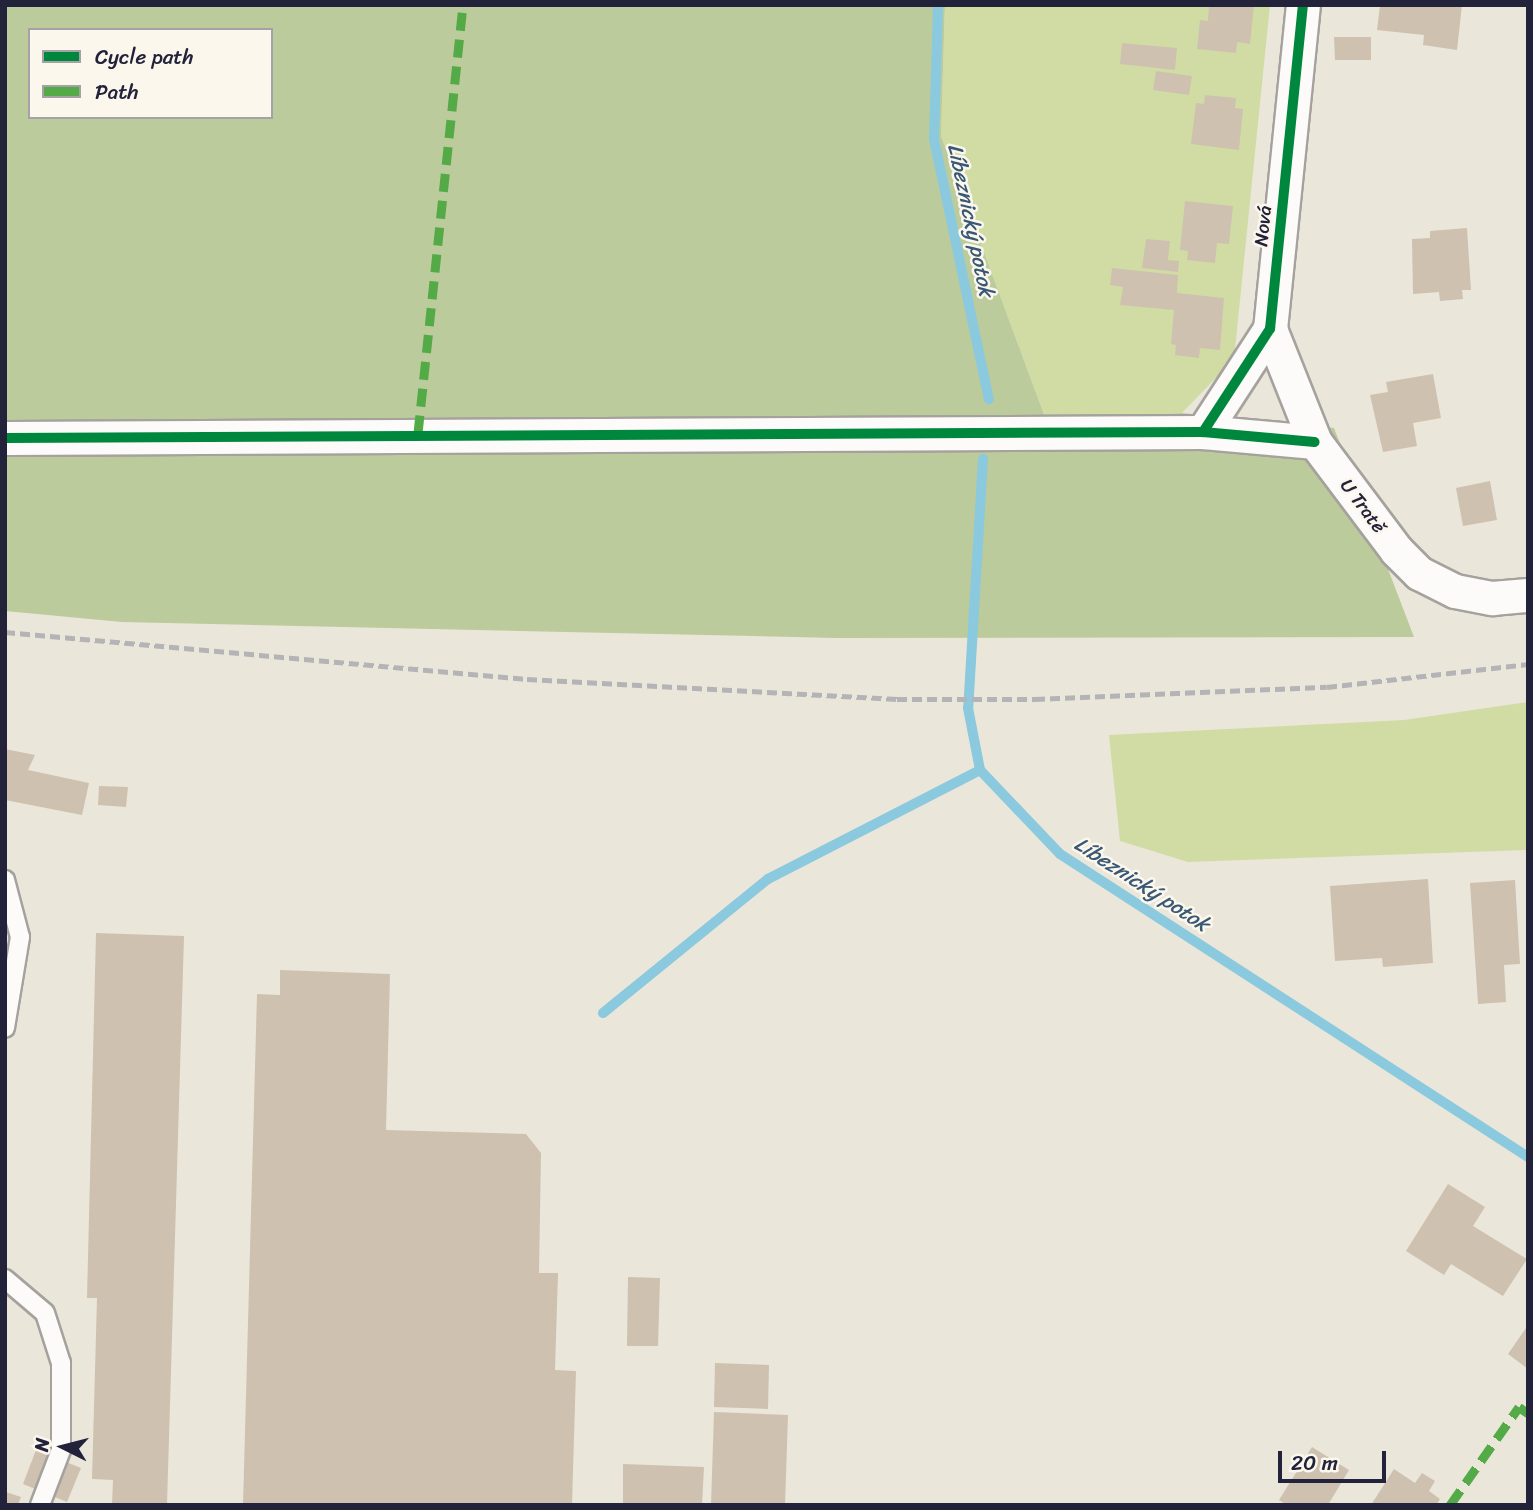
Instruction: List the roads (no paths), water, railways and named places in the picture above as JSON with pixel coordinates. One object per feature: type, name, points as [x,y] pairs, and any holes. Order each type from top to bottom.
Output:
[{"type":"street","name":"Nová","points":[[1203,432],[1270,329],[1303,5]]},
{"type":"street","name":"U Tratě","points":[[1270,329],[1315,442],[1396,550],[1419,573],[1467,593],[1492,598],[1528,594]]},
{"type":"street","points":[[5,438],[1203,432],[1315,442]]},
{"type":"lane","points":[[5,880],[20,937],[5,1028]]},
{"type":"lane","points":[[5,1279],[45,1313],[61,1363],[61,1450],[40,1505]]},
{"type":"waterway","name":"Líbeznický potok","points":[[938,5],[934,139],[989,399]]},
{"type":"waterway","name":"Líbeznický potok","points":[[983,459],[968,708],[980,770],[1060,854],[1528,1157]]},
{"type":"waterway","points":[[603,1013],[768,879],[980,770]]},
{"type":"railway","points":[[5,632],[527,679],[897,699],[1035,699],[1327,687],[1528,664]]}]
